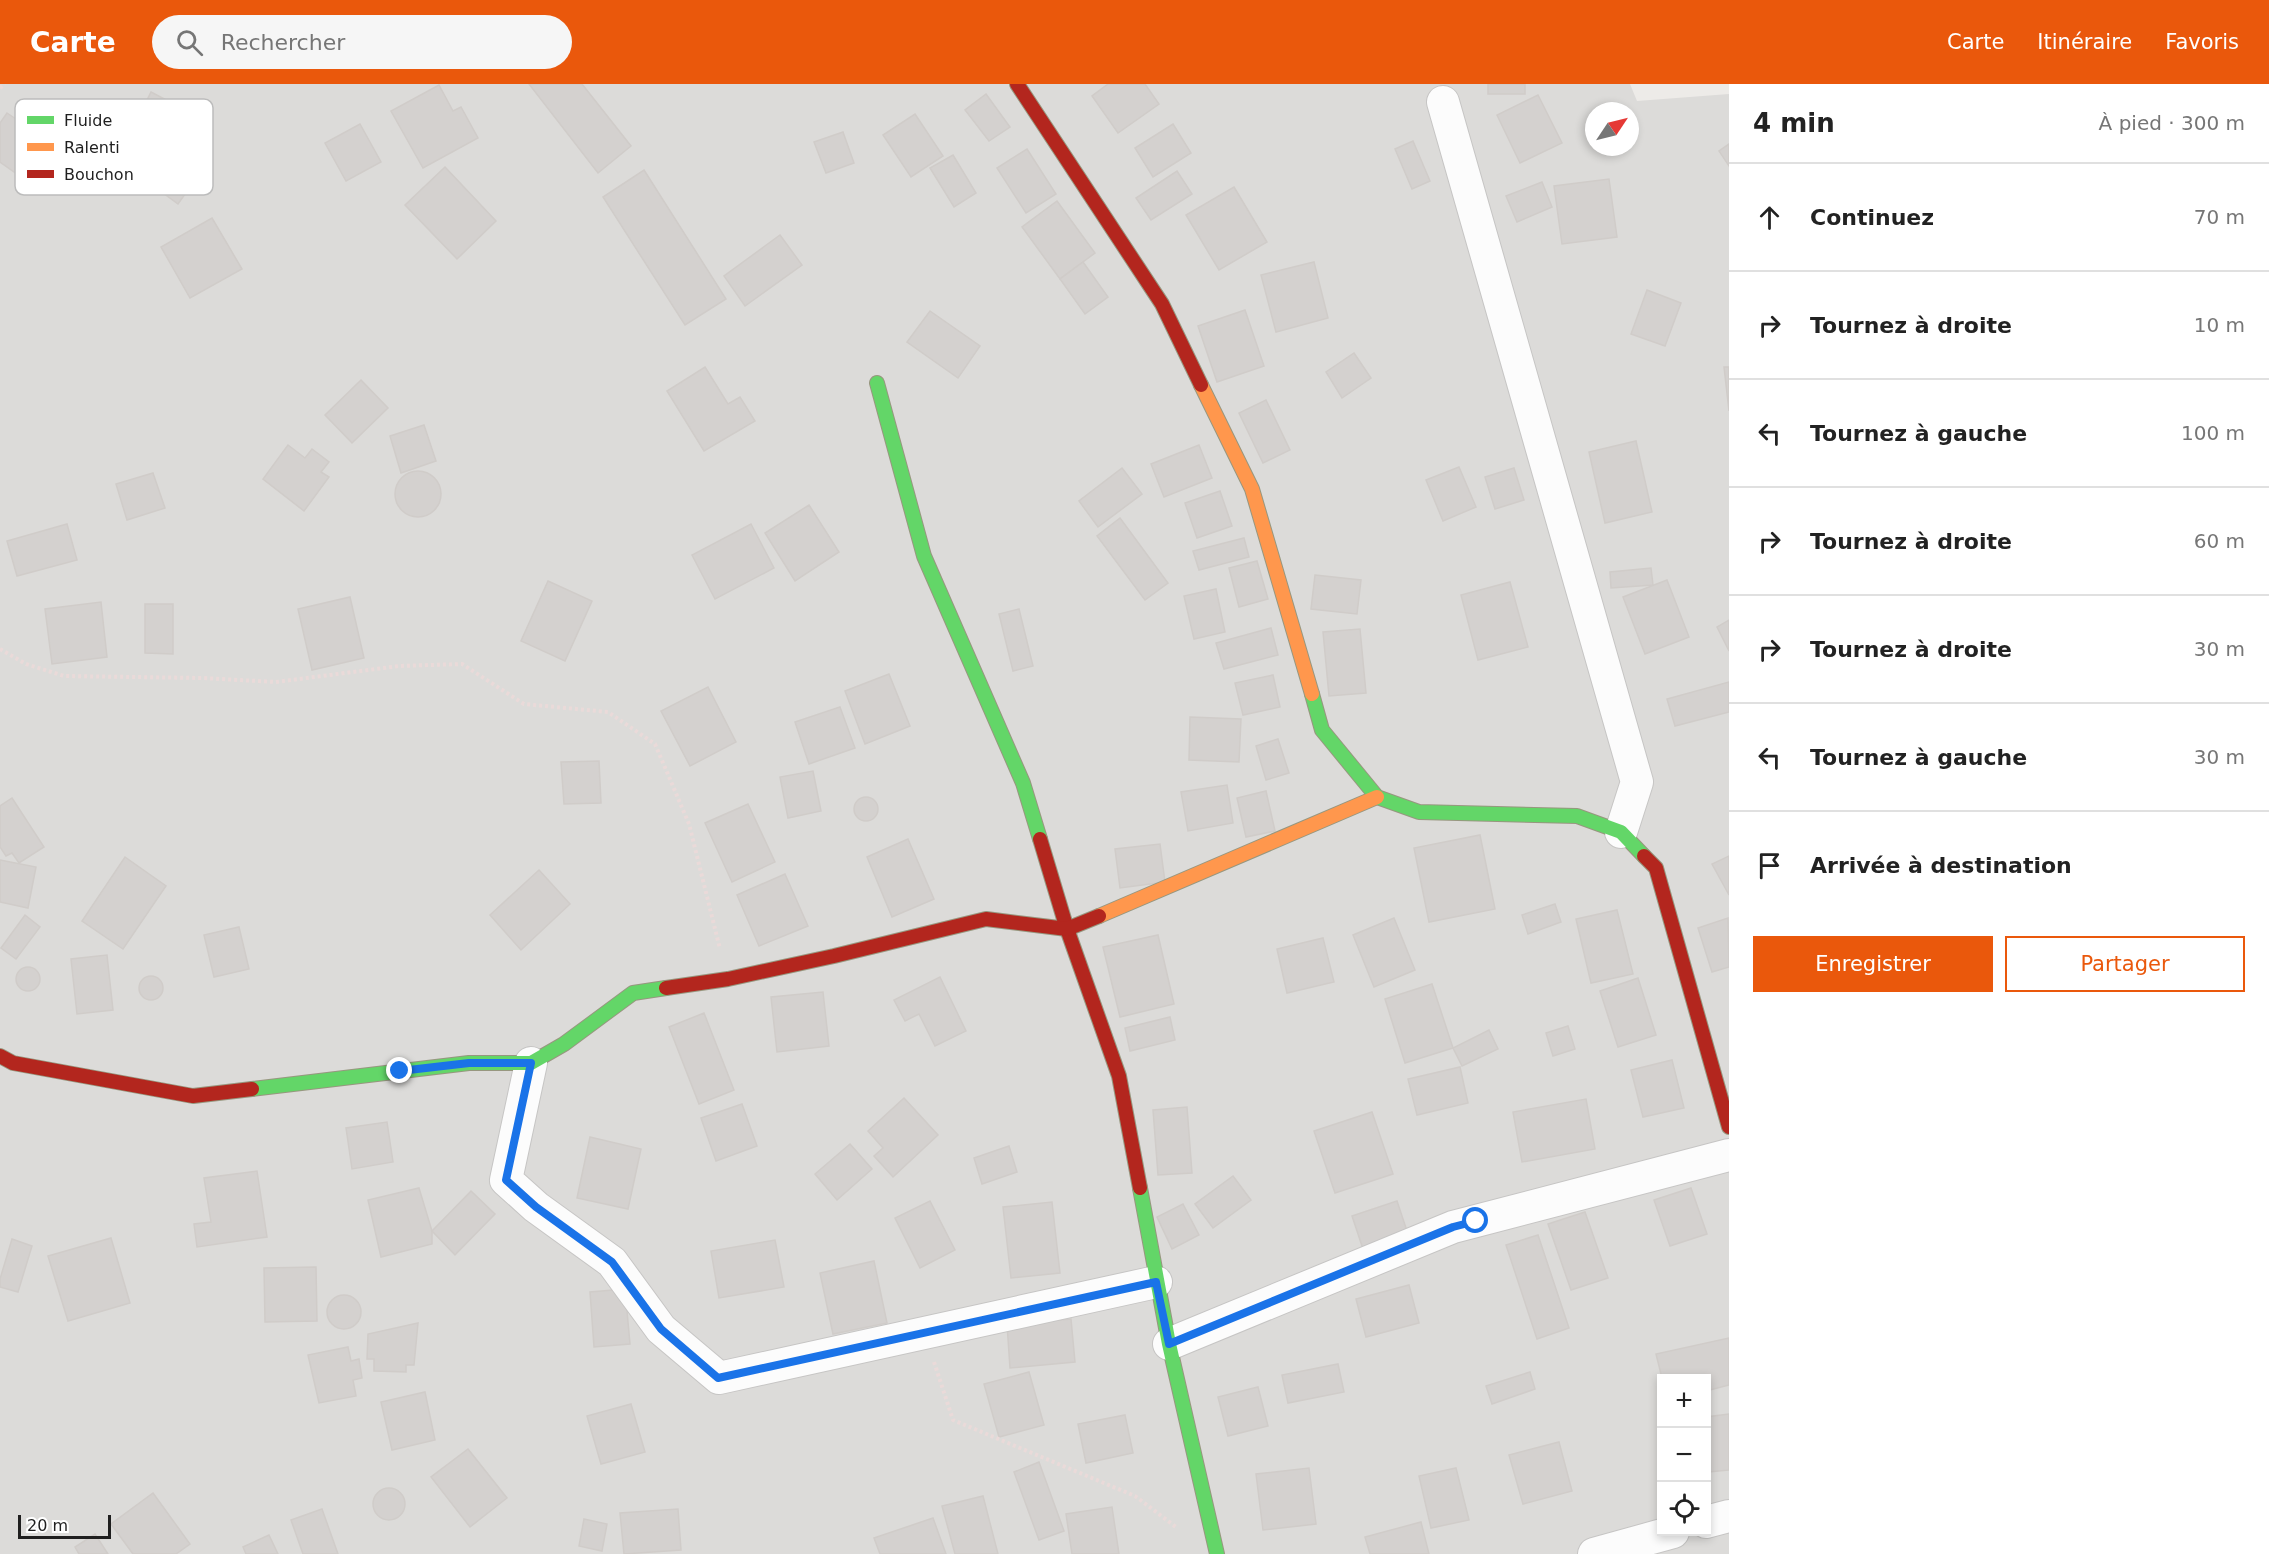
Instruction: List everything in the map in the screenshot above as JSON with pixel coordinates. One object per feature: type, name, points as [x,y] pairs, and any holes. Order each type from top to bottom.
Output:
[{"type":"street","points":[[1017,84],[1162,304],[1252,489],[1322,730],[1377,797],[1419,812],[1577,816],[1621,832],[1656,868],[1729,1127]]},
{"type":"street","points":[[1443,102],[1637,782],[1621,832]]},
{"type":"street","points":[[877,383],[924,556],[1023,783],[1067,929],[1119,1076],[1156,1282],[1217,1554]]},
{"type":"street","points":[[0,1056],[13,1063],[193,1096],[469,1063],[531,1063],[564,1044],[633,993],[728,979],[986,919],[1067,929],[1377,797]]},
{"type":"street","points":[[531,1063],[506,1180],[536,1207],[612,1262],[661,1329],[718,1378],[1156,1282]]},
{"type":"street","points":[[1169,1344],[1453,1227],[1729,1155]]},
{"type":"street","points":[[1711,1521],[1729,1516]]},
{"type":"street","points":[[1594,1554],[1659,1536]]},
{"type":"path","points":[[0,88],[5,84]]},
{"type":"path","points":[[0,649],[26,664],[64,676],[202,678],[276,682],[399,666],[462,664],[524,704],[608,712],[655,744],[689,824],[728,979]]},
{"type":"path","points":[[924,1333],[953,1420],[1135,1496],[1178,1528]]},
{"type":"shaded area","points":[[0,84],[1630,84],[1637,101],[1729,94],[1729,1554],[0,1554]]},
{"type":"building","points":[[529,84],[582,84],[631,146],[598,173]]},
{"type":"building","points":[[1108,84],[1145,84],[1159,104],[1118,133],[1092,96]]},
{"type":"building","points":[[1488,84],[1525,84],[1525,94],[1488,94]]},
{"type":"building","points":[[439,85],[453,111],[461,107],[478,138],[423,168],[391,111]]},
{"type":"building","points":[[151,92],[164,99],[148,99]]},
{"type":"building","points":[[986,94],[1010,127],[989,141],[965,110]]},
{"type":"building","points":[[1538,95],[1562,143],[1520,163],[1497,115]]},
{"type":"building","points":[[7,113],[15,118],[15,173],[0,162],[0,123]]},
{"type":"building","points":[[915,114],[943,156],[911,177],[883,135]]},
{"type":"building","points":[[360,124],[381,162],[346,181],[325,143]]},
{"type":"building","points":[[1173,124],[1191,153],[1153,177],[1135,148]]},
{"type":"building","points":[[843,132],[854,163],[826,173],[814,142]]},
{"type":"building","points":[[1413,141],[1430,181],[1412,189],[1395,149]]},
{"type":"building","points":[[1729,144],[1729,166],[1719,151]]},
{"type":"building","points":[[1027,149],[1056,194],[1026,213],[997,168]]},
{"type":"building","points":[[953,155],[976,193],[954,207],[930,168]]},
{"type":"building","points":[[445,167],[496,221],[457,259],[405,205]]},
{"type":"building","points":[[644,170],[726,299],[685,325],[603,197]]},
{"type":"building","points":[[1177,171],[1192,194],[1151,220],[1136,198]]},
{"type":"building","points":[[1609,179],[1617,237],[1562,244],[1554,186]]},
{"type":"building","points":[[1542,182],[1552,207],[1517,222],[1506,196]]},
{"type":"building","points":[[1234,187],[1267,242],[1219,270],[1186,215]]},
{"type":"building","points":[[166,195],[184,195],[178,204]]},
{"type":"building","points":[[1057,201],[1095,253],[1060,279],[1022,227]]},
{"type":"building","points":[[212,218],[242,269],[190,298],[161,247]]},
{"type":"building","points":[[780,235],[802,265],[745,306],[724,276]]},
{"type":"building","points":[[1083,262],[1108,297],[1085,314],[1060,279]]},
{"type":"building","points":[[1314,262],[1328,318],[1276,332],[1261,275]]},
{"type":"building","points":[[1647,290],[1681,303],[1665,346],[1631,334]]},
{"type":"building","points":[[1245,310],[1264,366],[1217,382],[1198,326]]},
{"type":"building","points":[[930,311],[980,346],[958,378],[907,342]]},
{"type":"building","points":[[1354,353],[1371,378],[1342,398],[1326,372]]},
{"type":"building","points":[[705,367],[728,404],[740,397],[755,421],[704,451],[667,391]]},
{"type":"building","points":[[1724,367],[1729,367],[1729,411]]},
{"type":"building","points":[[361,380],[388,408],[352,443],[325,415]]},
{"type":"building","points":[[1266,400],[1290,450],[1263,463],[1239,413]]},
{"type":"building","points":[[424,425],[436,461],[401,473],[390,436]]},
{"type":"building","points":[[1636,441],[1652,512],[1605,523],[1589,452]]},
{"type":"building","points":[[288,445],[305,458],[312,449],[329,462],[321,472],[329,477],[304,511],[263,479]]},
{"type":"building","points":[[1199,445],[1212,478],[1164,497],[1151,464]]},
{"type":"building","points":[[1459,467],[1476,507],[1443,521],[1426,480]]},
{"type":"building","points":[[1122,468],[1142,494],[1098,527],[1079,501]]},
{"type":"building","points":[[1514,468],[1524,500],[1495,509],[1485,477]]},
{"type":"building","points":[[418,471],[434,478],[441,494],[434,510],[418,517],[402,510],[395,494],[402,478]]},
{"type":"building","points":[[153,473],[165,508],[127,520],[116,484]]},
{"type":"building","points":[[1220,491],[1232,526],[1197,538],[1185,503]]},
{"type":"building","points":[[809,505],[839,552],[795,581],[765,533]]},
{"type":"building","points":[[1120,518],[1168,583],[1145,600],[1097,536]]},
{"type":"building","points":[[67,524],[77,560],[17,576],[7,541]]},
{"type":"building","points":[[751,524],[774,568],[715,599],[692,555]]},
{"type":"building","points":[[1244,538],[1249,557],[1199,570],[1193,551]]},
{"type":"building","points":[[1257,561],[1268,599],[1239,607],[1229,568]]},
{"type":"building","points":[[1651,568],[1653,585],[1611,588],[1610,572]]},
{"type":"building","points":[[1315,575],[1361,580],[1357,614],[1311,609]]},
{"type":"building","points":[[1667,580],[1689,637],[1645,654],[1623,597]]},
{"type":"building","points":[[548,581],[592,601],[565,661],[521,641]]},
{"type":"building","points":[[1510,582],[1528,647],[1478,660],[1461,595]]},
{"type":"building","points":[[1216,589],[1225,632],[1194,639],[1184,596]]},
{"type":"building","points":[[350,597],[364,658],[312,670],[298,609]]},
{"type":"building","points":[[101,602],[107,657],[52,664],[45,609]]},
{"type":"building","points":[[145,604],[173,604],[173,654],[145,653]]},
{"type":"building","points":[[1019,609],[1033,666],[1013,671],[999,614]]},
{"type":"building","points":[[1729,620],[1729,651],[1717,627]]},
{"type":"building","points":[[1271,628],[1278,655],[1224,669],[1216,643]]},
{"type":"building","points":[[1360,629],[1366,693],[1329,696],[1323,632]]},
{"type":"building","points":[[889,674],[910,726],[865,744],[845,691]]},
{"type":"building","points":[[1273,675],[1280,707],[1243,715],[1235,683]]},
{"type":"building","points":[[1729,682],[1729,712],[1675,726],[1667,699]]},
{"type":"building","points":[[708,687],[736,742],[690,766],[661,711]]},
{"type":"building","points":[[840,707],[855,748],[809,764],[795,722]]},
{"type":"building","points":[[1190,717],[1241,719],[1239,762],[1189,760]]},
{"type":"building","points":[[1278,739],[1289,773],[1266,780],[1256,746]]},
{"type":"building","points":[[599,761],[601,803],[564,804],[561,762]]},
{"type":"building","points":[[813,771],[821,811],[788,818],[780,777]]},
{"type":"building","points":[[1227,785],[1233,823],[1188,831],[1181,792]]},
{"type":"building","points":[[1266,791],[1275,831],[1246,837],[1237,798]]},
{"type":"building","points":[[866,797],[875,800],[878,809],[875,818],[866,821],[857,818],[854,809],[857,800]]},
{"type":"building","points":[[12,798],[44,847],[19,863],[12,853],[6,856],[0,847],[0,806]]},
{"type":"building","points":[[748,804],[775,862],[732,882],[705,823]]},
{"type":"building","points":[[1480,835],[1495,909],[1429,922],[1414,848]]},
{"type":"building","points":[[908,839],[934,899],[892,917],[867,857]]},
{"type":"building","points":[[1160,844],[1165,882],[1120,888],[1115,849]]},
{"type":"building","points":[[1729,856],[1729,895],[1712,864]]},
{"type":"building","points":[[125,857],[166,886],[123,949],[82,921]]},
{"type":"building","points":[[0,860],[36,867],[28,908],[0,902]]},
{"type":"building","points":[[539,870],[570,904],[521,950],[490,915]]},
{"type":"building","points":[[785,874],[808,926],[759,946],[737,895]]},
{"type":"building","points":[[1555,904],[1561,922],[1528,934],[1522,915]]},
{"type":"building","points":[[1617,910],[1633,974],[1591,983],[1576,919]]},
{"type":"building","points":[[25,915],[40,927],[16,959],[1,948]]},
{"type":"building","points":[[1394,918],[1415,970],[1374,987],[1353,935]]},
{"type":"building","points":[[1728,918],[1729,967],[1712,972],[1698,928]]},
{"type":"building","points":[[239,927],[249,969],[214,977],[204,935]]},
{"type":"building","points":[[1158,935],[1174,1004],[1120,1017],[1103,947]]},
{"type":"building","points":[[1323,938],[1334,982],[1287,993],[1277,949]]},
{"type":"building","points":[[107,955],[113,1010],[77,1014],[71,959]]},
{"type":"building","points":[[28,967],[37,970],[40,979],[37,988],[28,991],[19,988],[16,979],[19,970]]},
{"type":"building","points":[[151,976],[160,979],[163,988],[160,997],[151,1000],[142,997],[139,988],[142,979]]},
{"type":"building","points":[[940,977],[966,1031],[935,1046],[919,1014],[905,1021],[894,1000]]},
{"type":"building","points":[[1638,978],[1656,1035],[1618,1047],[1600,991]]},
{"type":"building","points":[[1432,984],[1453,1048],[1405,1063],[1385,999]]},
{"type":"building","points":[[823,992],[829,1046],[777,1052],[771,997]]},
{"type":"building","points":[[704,1013],[734,1090],[699,1104],[669,1027]]},
{"type":"building","points":[[1170,1017],[1175,1040],[1130,1051],[1125,1028]]},
{"type":"building","points":[[1568,1026],[1575,1049],[1553,1056],[1546,1033]]},
{"type":"building","points":[[1489,1030],[1498,1049],[1462,1066],[1453,1048]]},
{"type":"building","points":[[1672,1060],[1684,1108],[1643,1117],[1631,1070]]},
{"type":"building","points":[[1460,1067],[1468,1103],[1417,1115],[1408,1079]]},
{"type":"building","points":[[904,1098],[938,1135],[893,1177],[874,1156],[883,1148],[868,1131]]},
{"type":"building","points":[[1586,1099],[1595,1149],[1522,1162],[1513,1112]]},
{"type":"building","points":[[742,1104],[757,1146],[716,1161],[701,1118]]},
{"type":"building","points":[[1187,1107],[1192,1173],[1158,1175],[1153,1110]]},
{"type":"building","points":[[1372,1112],[1393,1174],[1335,1193],[1314,1131]]},
{"type":"building","points":[[387,1122],[393,1162],[352,1169],[346,1128]]},
{"type":"building","points":[[590,1137],[641,1149],[628,1209],[577,1198]]},
{"type":"building","points":[[850,1144],[872,1169],[837,1200],[815,1174]]},
{"type":"building","points":[[1009,1146],[1017,1172],[982,1184],[974,1158]]},
{"type":"building","points":[[257,1171],[267,1237],[197,1247],[194,1224],[211,1222],[204,1178]]},
{"type":"building","points":[[1233,1176],[1251,1200],[1213,1228],[1195,1204]]},
{"type":"building","points":[[419,1188],[432,1231],[432,1244],[381,1257],[368,1200]]},
{"type":"building","points":[[1691,1188],[1707,1234],[1670,1246],[1654,1200]]},
{"type":"building","points":[[471,1191],[495,1214],[455,1255],[432,1231]]},
{"type":"building","points":[[930,1201],[955,1250],[920,1268],[895,1218]]},
{"type":"building","points":[[1397,1201],[1408,1234],[1363,1249],[1352,1216]]},
{"type":"building","points":[[1052,1202],[1060,1273],[1011,1278],[1003,1207]]},
{"type":"building","points":[[1183,1204],[1199,1235],[1172,1249],[1157,1217]]},
{"type":"building","points":[[1585,1212],[1608,1278],[1571,1290],[1548,1224]]},
{"type":"building","points":[[1538,1235],[1569,1328],[1537,1339],[1506,1245]]},
{"type":"building","points":[[111,1238],[130,1303],[68,1321],[48,1256]]},
{"type":"building","points":[[12,1239],[32,1246],[18,1292],[0,1287],[0,1279]]},
{"type":"building","points":[[775,1240],[784,1287],[719,1298],[711,1251]]},
{"type":"building","points":[[874,1261],[887,1323],[833,1334],[820,1273]]},
{"type":"building","points":[[316,1267],[317,1321],[265,1322],[264,1268]]},
{"type":"building","points":[[1409,1285],[1419,1323],[1366,1337],[1356,1299]]},
{"type":"building","points":[[625,1289],[630,1344],[594,1347],[590,1292]]},
{"type":"building","points":[[344,1295],[356,1300],[361,1312],[356,1324],[344,1329],[332,1324],[327,1312],[332,1300]]},
{"type":"building","points":[[1071,1319],[1075,1362],[1010,1368],[1007,1324]]},
{"type":"building","points":[[418,1323],[414,1365],[406,1365],[406,1372],[374,1371],[374,1359],[367,1359],[368,1334]]},
{"type":"building","points":[[1729,1338],[1729,1385],[1711,1390],[1711,1374],[1661,1374],[1656,1354]]},
{"type":"building","points":[[348,1347],[351,1361],[359,1359],[362,1378],[353,1380],[356,1396],[319,1403],[308,1355]]},
{"type":"building","points":[[1338,1364],[1344,1392],[1288,1403],[1282,1375]]},
{"type":"building","points":[[1029,1372],[1044,1425],[999,1437],[984,1384]]},
{"type":"building","points":[[1530,1372],[1535,1389],[1492,1404],[1486,1386]]},
{"type":"building","points":[[1258,1387],[1268,1426],[1228,1436],[1218,1397]]},
{"type":"building","points":[[425,1392],[435,1440],[392,1450],[381,1402]]},
{"type":"building","points":[[631,1404],[645,1452],[601,1464],[587,1416]]},
{"type":"building","points":[[1729,1414],[1729,1470],[1711,1472],[1711,1416]]},
{"type":"building","points":[[1125,1415],[1133,1453],[1086,1463],[1078,1424]]},
{"type":"building","points":[[1559,1442],[1572,1491],[1523,1504],[1509,1455]]},
{"type":"building","points":[[468,1449],[507,1498],[470,1527],[431,1477]]},
{"type":"building","points":[[1039,1462],[1064,1531],[1039,1540],[1014,1472]]},
{"type":"building","points":[[1309,1468],[1316,1524],[1263,1530],[1256,1474]]},
{"type":"building","points":[[1456,1468],[1469,1520],[1431,1528],[1419,1476]]},
{"type":"building","points":[[389,1488],[400,1493],[405,1504],[400,1515],[389,1520],[378,1515],[373,1504],[378,1493]]},
{"type":"building","points":[[153,1493],[190,1544],[176,1554],[133,1554],[111,1524]]},
{"type":"building","points":[[983,1496],[998,1554],[955,1554],[942,1506]]},
{"type":"building","points":[[1112,1507],[1119,1554],[1072,1554],[1066,1514]]},
{"type":"building","points":[[322,1509],[338,1554],[303,1554],[291,1520]]},
{"type":"building","points":[[678,1509],[681,1550],[624,1554],[620,1513]]},
{"type":"building","points":[[933,1518],[946,1554],[880,1554],[874,1538]]},
{"type":"building","points":[[584,1519],[607,1524],[602,1551],[579,1546]]},
{"type":"building","points":[[1421,1522],[1429,1554],[1370,1554],[1365,1537]]},
{"type":"building","points":[[95,1534],[108,1554],[79,1554],[75,1547]]},
{"type":"building","points":[[269,1535],[278,1554],[246,1554],[243,1547]]},
{"type":"traffic: fast","points":[[877,383],[924,556],[1023,783],[1040,839]]},
{"type":"traffic: fast","points":[[1312,694],[1322,730],[1377,797],[1419,812],[1577,816],[1621,832],[1644,856]]},
{"type":"traffic: fast","points":[[252,1089],[469,1063],[531,1063],[564,1044],[633,993],[666,988]]},
{"type":"traffic: fast","points":[[1140,1188],[1169,1344],[1217,1554]]},
{"type":"traffic: slow","points":[[1201,385],[1252,489],[1312,694]]},
{"type":"traffic: slow","points":[[1099,916],[1377,797]]},
{"type":"traffic: jam","points":[[1017,84],[1162,304],[1201,385]]},
{"type":"traffic: jam","points":[[1040,839],[1067,929],[1119,1076],[1140,1188]]},
{"type":"traffic: jam","points":[[1644,856],[1656,868],[1729,1127]]},
{"type":"traffic: jam","points":[[666,988],[728,979],[986,919],[1067,929],[1099,916]]},
{"type":"traffic: jam","points":[[0,1056],[13,1063],[193,1096],[252,1089]]},
{"type":"route","points":[[400,1071],[469,1063],[531,1063],[506,1180],[536,1207],[612,1262],[661,1329],[718,1378],[1156,1282],[1169,1344],[1453,1227],[1476,1221]]}]
